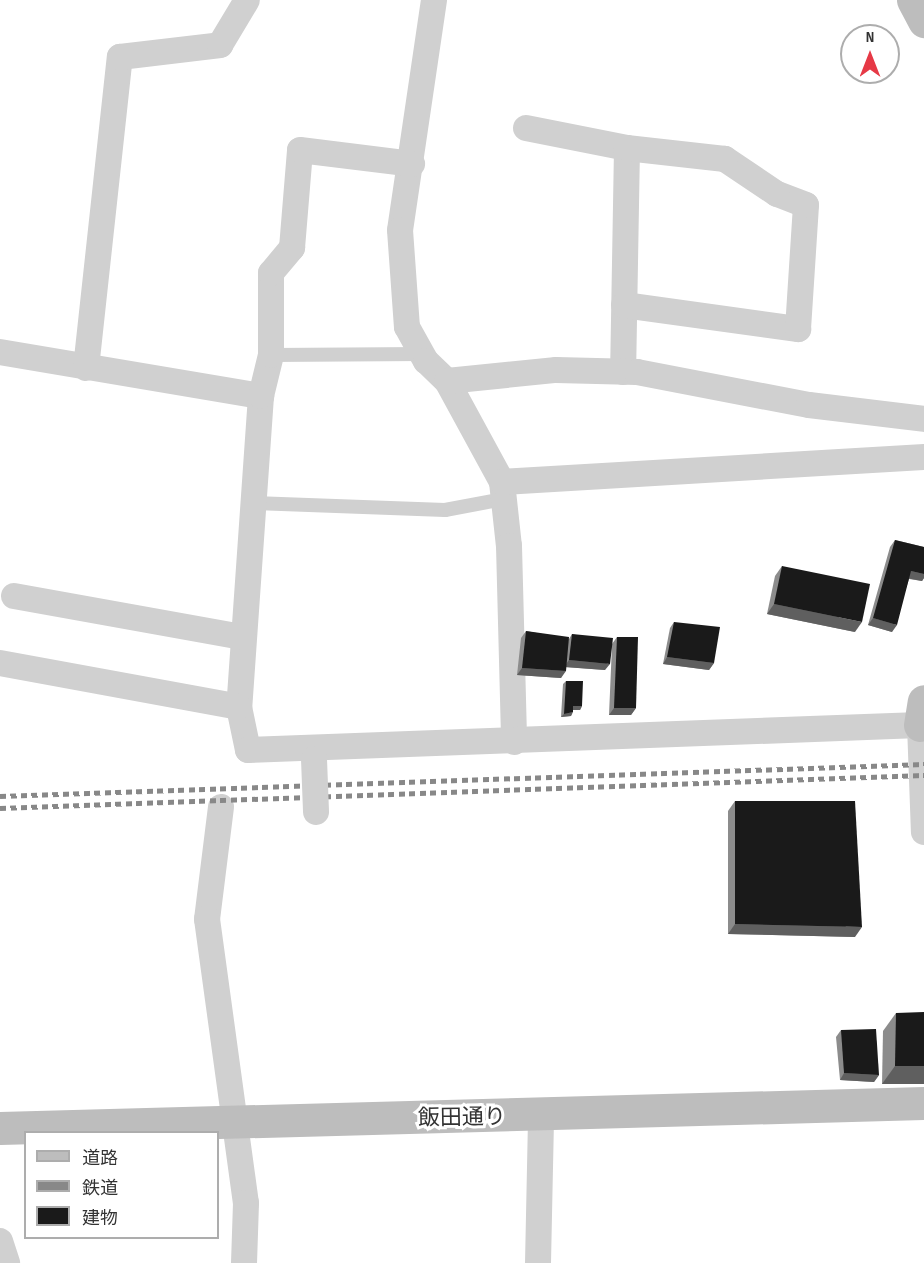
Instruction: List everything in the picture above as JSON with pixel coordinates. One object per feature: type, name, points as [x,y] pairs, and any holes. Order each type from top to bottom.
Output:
[{"type":"main road","points":[[913,0],[924,21]]},
{"type":"main road","name":"飯田通り","points":[[0,1128],[541,1117],[924,1103]]},
{"type":"street","points":[[86,368],[120,57],[220,45],[247,0]]},
{"type":"street","points":[[434,0],[412,164],[400,230],[407,327],[423,354],[447,381],[503,490],[514,741]]},
{"type":"street","points":[[526,128],[627,148],[725,159],[777,194],[806,205],[798,329],[624,305]]},
{"type":"street","points":[[623,372],[627,148]]},
{"type":"street","points":[[412,164],[300,150],[292,248],[271,273],[271,355],[261,396],[239,707],[248,750],[514,741],[922,713],[924,832]]},
{"type":"street","points":[[0,352],[261,396]]},
{"type":"street","points":[[447,381],[556,370],[623,372],[854,412],[924,419]]},
{"type":"street","points":[[503,490],[924,457]]},
{"type":"street","points":[[14,596],[243,637]]},
{"type":"street","points":[[0,663],[239,707]]},
{"type":"street","points":[[314,759],[316,812]]},
{"type":"street","points":[[221,807],[207,919],[246,1203],[244,1263]]},
{"type":"street","points":[[538,1263],[541,1117]]},
{"type":"street","points":[[0,1241],[7,1263]]},
{"type":"lane","points":[[428,0],[434,0]]},
{"type":"lane","points":[[271,355],[423,354]]},
{"type":"lane","points":[[253,503],[445,510],[503,490]]},
{"type":"building","points":[[895,540],[924,547],[924,574],[911,571],[897,625],[873,618]]},
{"type":"building","points":[[782,566],[870,584],[862,622],[774,604]]},
{"type":"building","points":[[674,622],[720,627],[714,663],[667,657]]},
{"type":"building","points":[[526,631],[569,637],[566,671],[522,668]]},
{"type":"building","points":[[572,634],[613,638],[610,664],[569,660]]},
{"type":"building","points":[[617,637],[638,637],[636,708],[614,708]]},
{"type":"building","points":[[566,681],[583,681],[582,706],[573,706],[573,712],[564,714]]},
{"type":"building","points":[[735,801],[855,801],[862,927],[735,924]]},
{"type":"building","points":[[924,1012],[924,1066],[895,1066],[896,1013]]},
{"type":"building","points":[[876,1029],[879,1075],[844,1073],[841,1030]]},
{"type":"railway","points":[[0,796],[924,764]]},
{"type":"railway","points":[[0,808],[924,775]]}]
